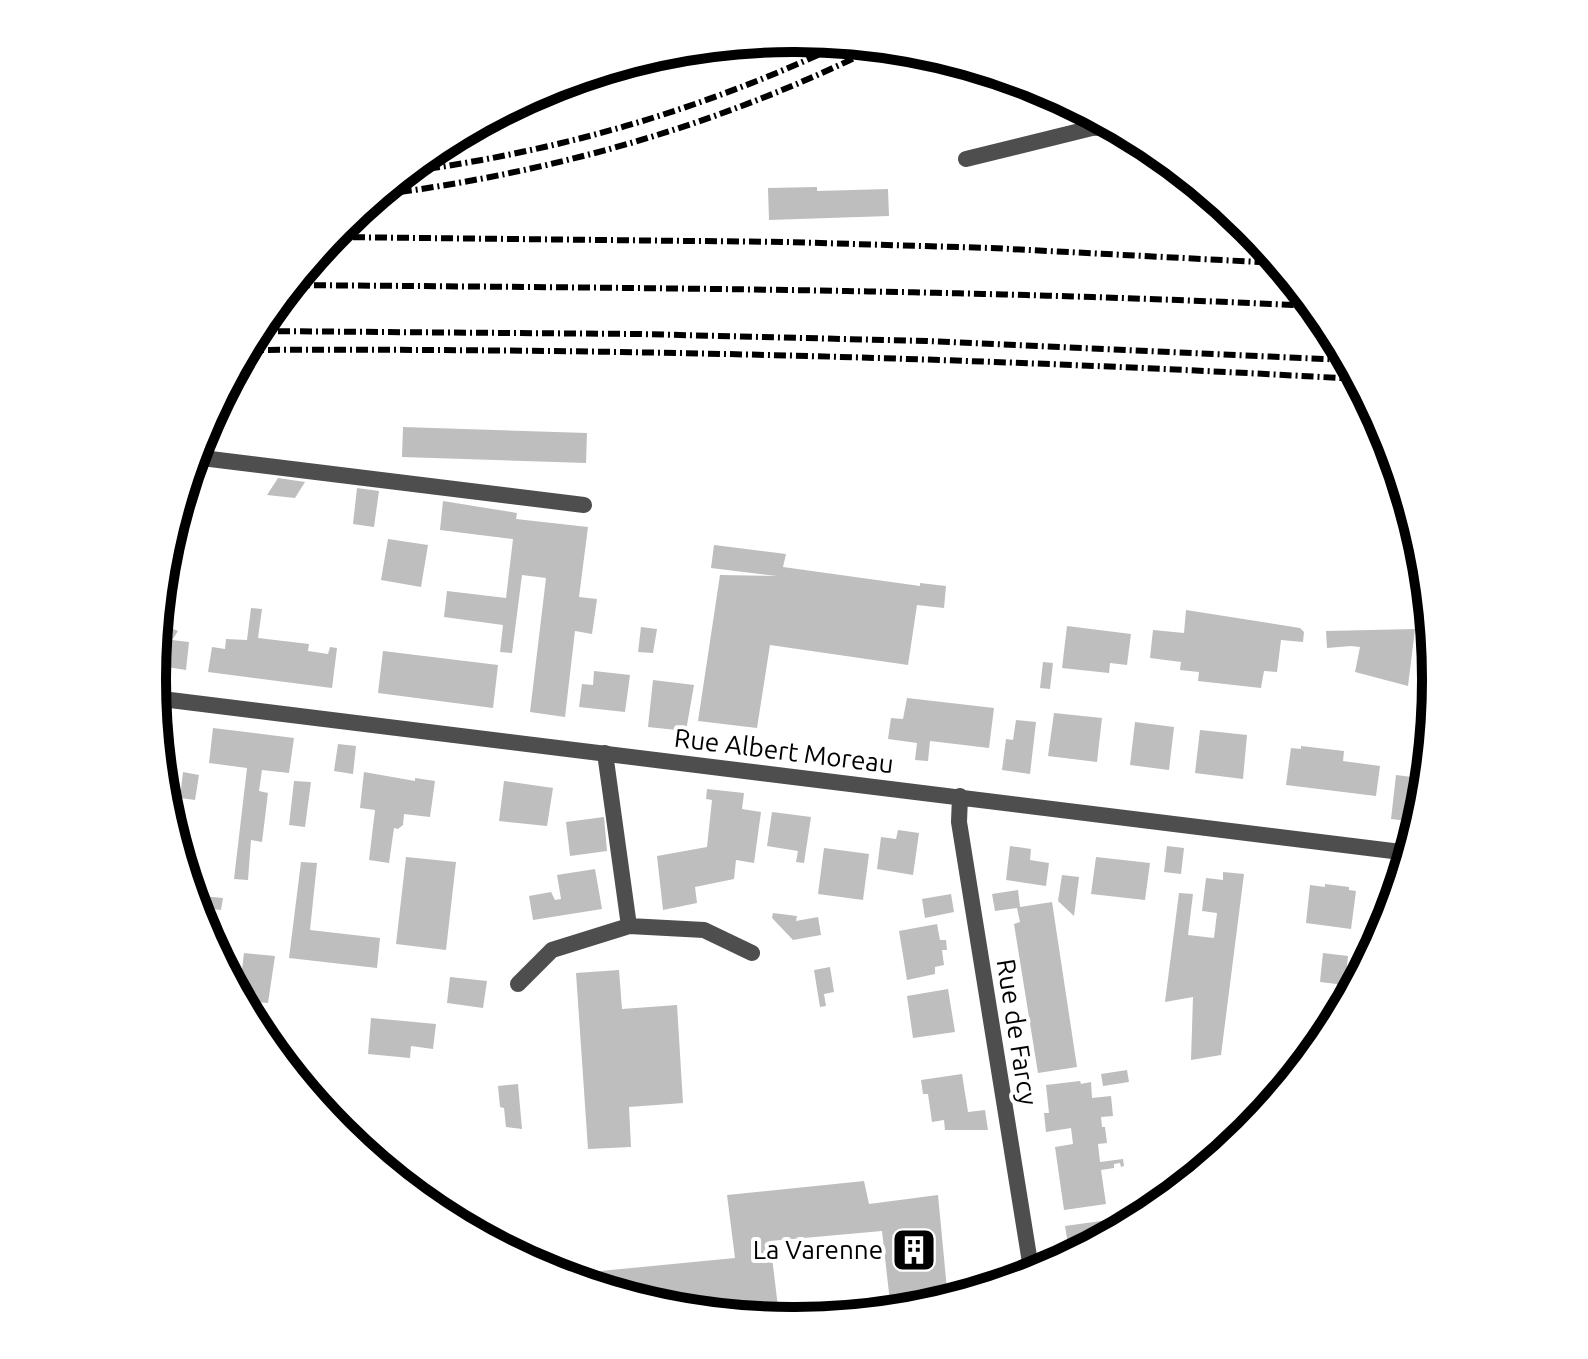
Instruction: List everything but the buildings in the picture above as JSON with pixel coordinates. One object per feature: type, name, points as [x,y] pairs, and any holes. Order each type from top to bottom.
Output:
[{"type":"street","points":[[966,159],[1093,128]]},
{"type":"street","points":[[207,459],[584,505]]},
{"type":"street","name":"Rue Albert Moreau","points":[[167,700],[1397,851]]},
{"type":"street","points":[[605,753],[629,926]]},
{"type":"street","name":"Rue de Farcy","points":[[960,796],[959,822],[1030,1261]]},
{"type":"street","points":[[518,984],[552,950],[629,926],[704,930],[752,953]]},
{"type":"railway","points":[[431,168],[520,152],[630,125],[684,108],[823,53]]},
{"type":"railway","points":[[400,192],[507,174],[634,142],[759,100],[859,55]]},
{"type":"railway","points":[[349,237],[785,242],[991,248],[1262,262]]},
{"type":"railway","points":[[306,285],[930,293],[1297,305]]},
{"type":"railway","points":[[272,331],[639,334],[927,341],[1333,359]]},
{"type":"railway","points":[[261,350],[802,356],[1080,365],[1344,378]]},
{"type":"place","name":"La Varenne","points":[[914,1250]]}]
